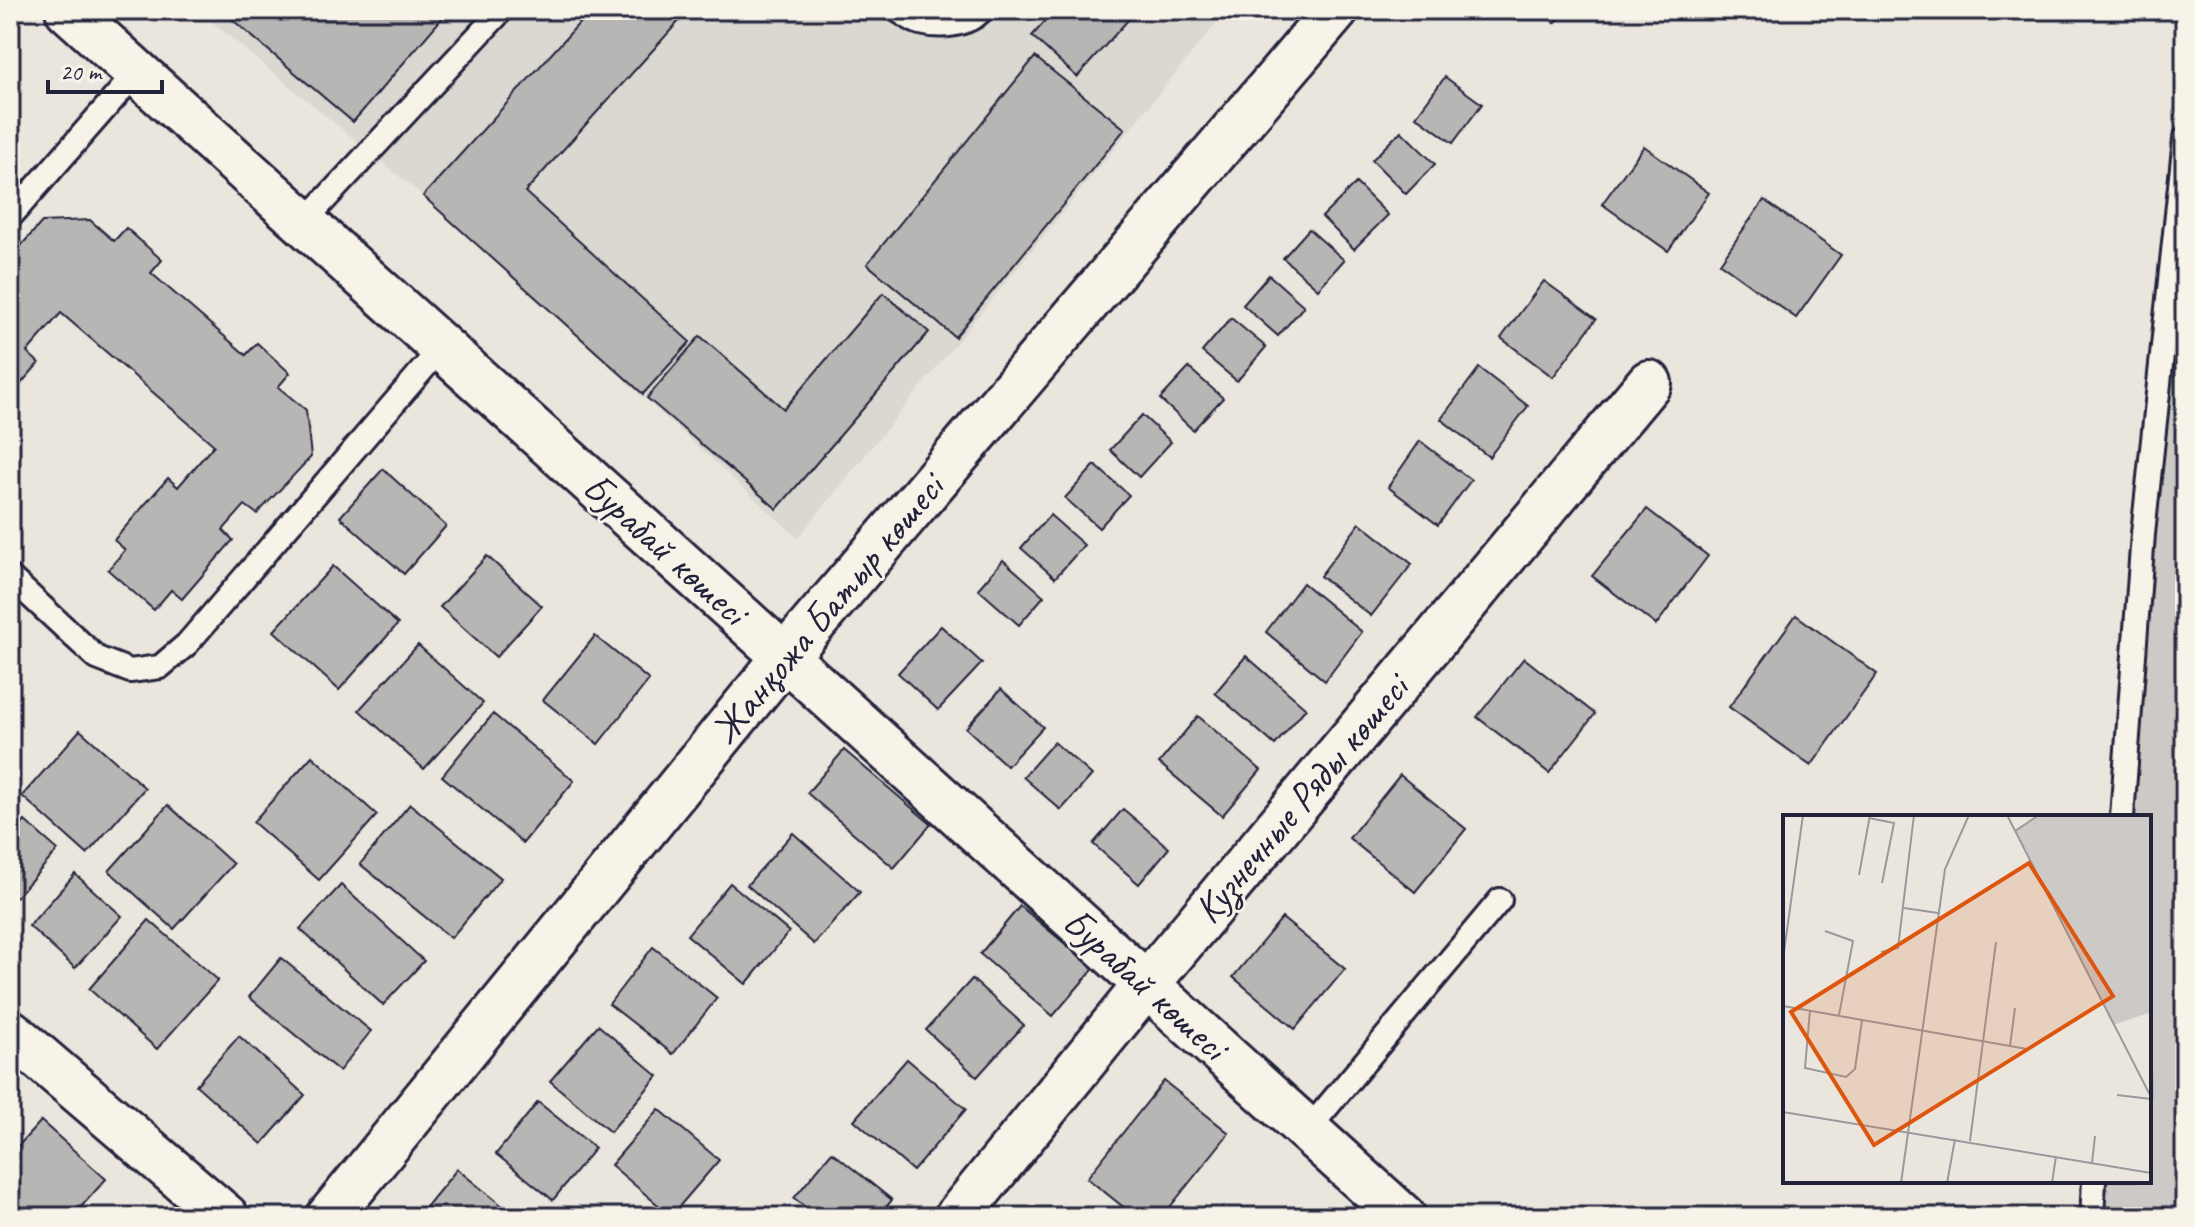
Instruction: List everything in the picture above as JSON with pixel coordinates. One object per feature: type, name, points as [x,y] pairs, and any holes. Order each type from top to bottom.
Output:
[{"type":"street","name":"Бурабай көшесі","points":[[68,10],[1403,1217]]},
{"type":"street","name":"Жанқожа Батыр көшесі","points":[[329,1217],[785,657],[1336,10]]},
{"type":"street","name":"Кузнечные Ряды көшесі","points":[[957,1217],[1146,985],[1649,383]]},
{"type":"street","points":[[10,1032],[226,1217]]},
{"type":"lane","points":[[304,222],[502,10]]},
{"type":"lane","points":[[897,10],[918,23],[949,25],[976,17],[982,10]]},
{"type":"lane","points":[[10,217],[137,72]]},
{"type":"lane","points":[[2122,815],[2143,534],[2185,139]]},
{"type":"lane","points":[[10,577],[97,658],[130,671],[160,667],[187,644],[442,347]]},
{"type":"lane","points":[[1307,1131],[1500,900]]},
{"type":"lane","points":[[2092,1217],[2094,1183]]},
{"type":"shaded area","points":[[197,10],[1227,10],[798,538],[423,196]]},
{"type":"shaded area","points":[[2185,139],[2185,1217],[2092,1217],[2094,1183],[2151,1183],[2151,815],[2122,815]]},
{"type":"building","points":[[221,10],[449,10],[353,122]]},
{"type":"building","points":[[591,10],[689,10],[525,192],[690,342],[643,394],[423,196]]},
{"type":"building","points":[[1055,10],[1137,10],[1077,77],[1032,36]]},
{"type":"building","points":[[1539,10],[1566,10],[1555,23]]},
{"type":"building","points":[[1035,57],[1125,129],[955,337],[867,264]]},
{"type":"building","points":[[1445,77],[1482,104],[1453,143],[1416,116]]},
{"type":"building","points":[[1401,131],[1435,164],[1406,194],[1372,160]]},
{"type":"building","points":[[1644,146],[1709,193],[1668,251],[1602,204]]},
{"type":"building","points":[[1356,183],[1388,215],[1354,249],[1322,217]]},
{"type":"building","points":[[1764,200],[1841,255],[1796,318],[1720,263]]},
{"type":"building","points":[[90,220],[114,241],[126,228],[162,260],[151,273],[246,355],[257,343],[290,373],[278,387],[306,410],[311,457],[257,514],[245,505],[223,530],[233,540],[182,599],[171,590],[154,610],[108,570],[125,550],[114,540],[168,478],[178,487],[214,445],[61,313],[27,352],[39,363],[10,396],[10,258],[42,222]]},
{"type":"building","points":[[1309,229],[1344,260],[1318,289],[1283,258]]},
{"type":"building","points":[[1269,275],[1304,306],[1278,336],[1243,305]]},
{"type":"building","points":[[1544,281],[1596,319],[1553,377],[1501,338]]},
{"type":"building","points":[[883,293],[929,332],[777,509],[647,398],[700,336],[784,409]]},
{"type":"building","points":[[1231,318],[1266,347],[1237,381],[1202,352]]},
{"type":"building","points":[[1189,368],[1223,398],[1193,430],[1160,399]]},
{"type":"building","points":[[1479,368],[1528,406],[1489,457],[1441,419]]},
{"type":"building","points":[[1142,415],[1171,442],[1139,477],[1110,450]]},
{"type":"building","points":[[1420,441],[1471,480],[1438,525],[1388,487]]},
{"type":"building","points":[[1095,465],[1129,495],[1099,528],[1065,498]]},
{"type":"building","points":[[383,469],[446,526],[404,574],[340,517]]},
{"type":"building","points":[[1647,509],[1708,556],[1656,625],[1592,576]]},
{"type":"building","points":[[1050,515],[1084,545],[1055,578],[1021,548]]},
{"type":"building","points":[[1360,523],[1412,564],[1371,616],[1320,576]]},
{"type":"building","points":[[487,556],[542,606],[496,657],[440,607]]},
{"type":"building","points":[[1003,560],[1044,596],[1019,625],[978,589]]},
{"type":"building","points":[[333,566],[398,624],[339,690],[274,631]]},
{"type":"building","points":[[1303,583],[1362,632],[1325,681],[1266,632]]},
{"type":"building","points":[[1796,615],[1877,674],[1811,766],[1729,707]]},
{"type":"building","points":[[941,626],[982,663],[938,710],[898,673]]},
{"type":"building","points":[[595,636],[649,680],[598,744],[543,700]]},
{"type":"building","points":[[418,645],[483,703],[424,769],[359,710]]},
{"type":"building","points":[[1246,656],[1306,708],[1275,745],[1215,693]]},
{"type":"building","points":[[1524,658],[1595,714],[1549,773],[1477,717]]},
{"type":"building","points":[[1001,689],[1043,727],[1007,766],[966,728]]},
{"type":"building","points":[[493,714],[574,781],[523,843],[442,776]]},
{"type":"building","points":[[1198,716],[1261,770],[1222,816],[1159,763]]},
{"type":"building","points":[[80,730],[145,788],[87,854],[22,796]]},
{"type":"building","points":[[1054,742],[1092,775],[1061,810],[1023,777]]},
{"type":"building","points":[[844,750],[931,824],[894,868],[807,793]]},
{"type":"building","points":[[312,756],[377,815],[319,880],[253,822]]},
{"type":"building","points":[[1400,775],[1466,829],[1415,892],[1349,838]]},
{"type":"building","points":[[410,804],[501,878],[451,938],[360,864]]},
{"type":"building","points":[[168,805],[233,864],[174,929],[109,871]]},
{"type":"building","points":[[1123,809],[1169,848],[1139,884],[1093,844]]},
{"type":"building","points":[[25,821],[58,850],[10,904],[10,838]]},
{"type":"building","points":[[793,833],[860,892],[814,944],[747,885]]},
{"type":"building","points":[[75,874],[122,916],[75,968],[29,926]]},
{"type":"building","points":[[730,883],[789,932],[746,984],[687,935]]},
{"type":"building","points":[[341,885],[424,961],[383,1005],[300,929]]},
{"type":"building","points":[[1020,906],[1094,968],[1053,1016],[980,954]]},
{"type":"building","points":[[1282,918],[1345,969],[1295,1029],[1233,977]]},
{"type":"building","points":[[149,920],[218,980],[157,1049],[89,989]]},
{"type":"building","points":[[653,947],[717,998],[673,1054],[609,1004]]},
{"type":"building","points":[[281,958],[371,1031],[339,1071],[249,997]]},
{"type":"building","points":[[972,979],[1024,1025],[977,1077],[926,1030]]},
{"type":"building","points":[[598,1025],[658,1076],[610,1132],[550,1081]]},
{"type":"building","points":[[239,1036],[305,1095],[262,1144],[196,1085]]},
{"type":"building","points":[[907,1059],[966,1109],[913,1171],[854,1120]]},
{"type":"building","points":[[1164,1081],[1229,1133],[1162,1217],[1136,1217],[1087,1178]]},
{"type":"building","points":[[538,1102],[595,1148],[553,1200],[496,1154]]},
{"type":"building","points":[[659,1109],[719,1160],[671,1216],[611,1165]]},
{"type":"building","points":[[41,1121],[106,1179],[72,1217],[16,1217],[10,1212],[10,1155]]},
{"type":"building","points":[[832,1152],[892,1200],[878,1217],[817,1217],[794,1198]]},
{"type":"building","points":[[457,1169],[516,1217],[418,1217]]}]
